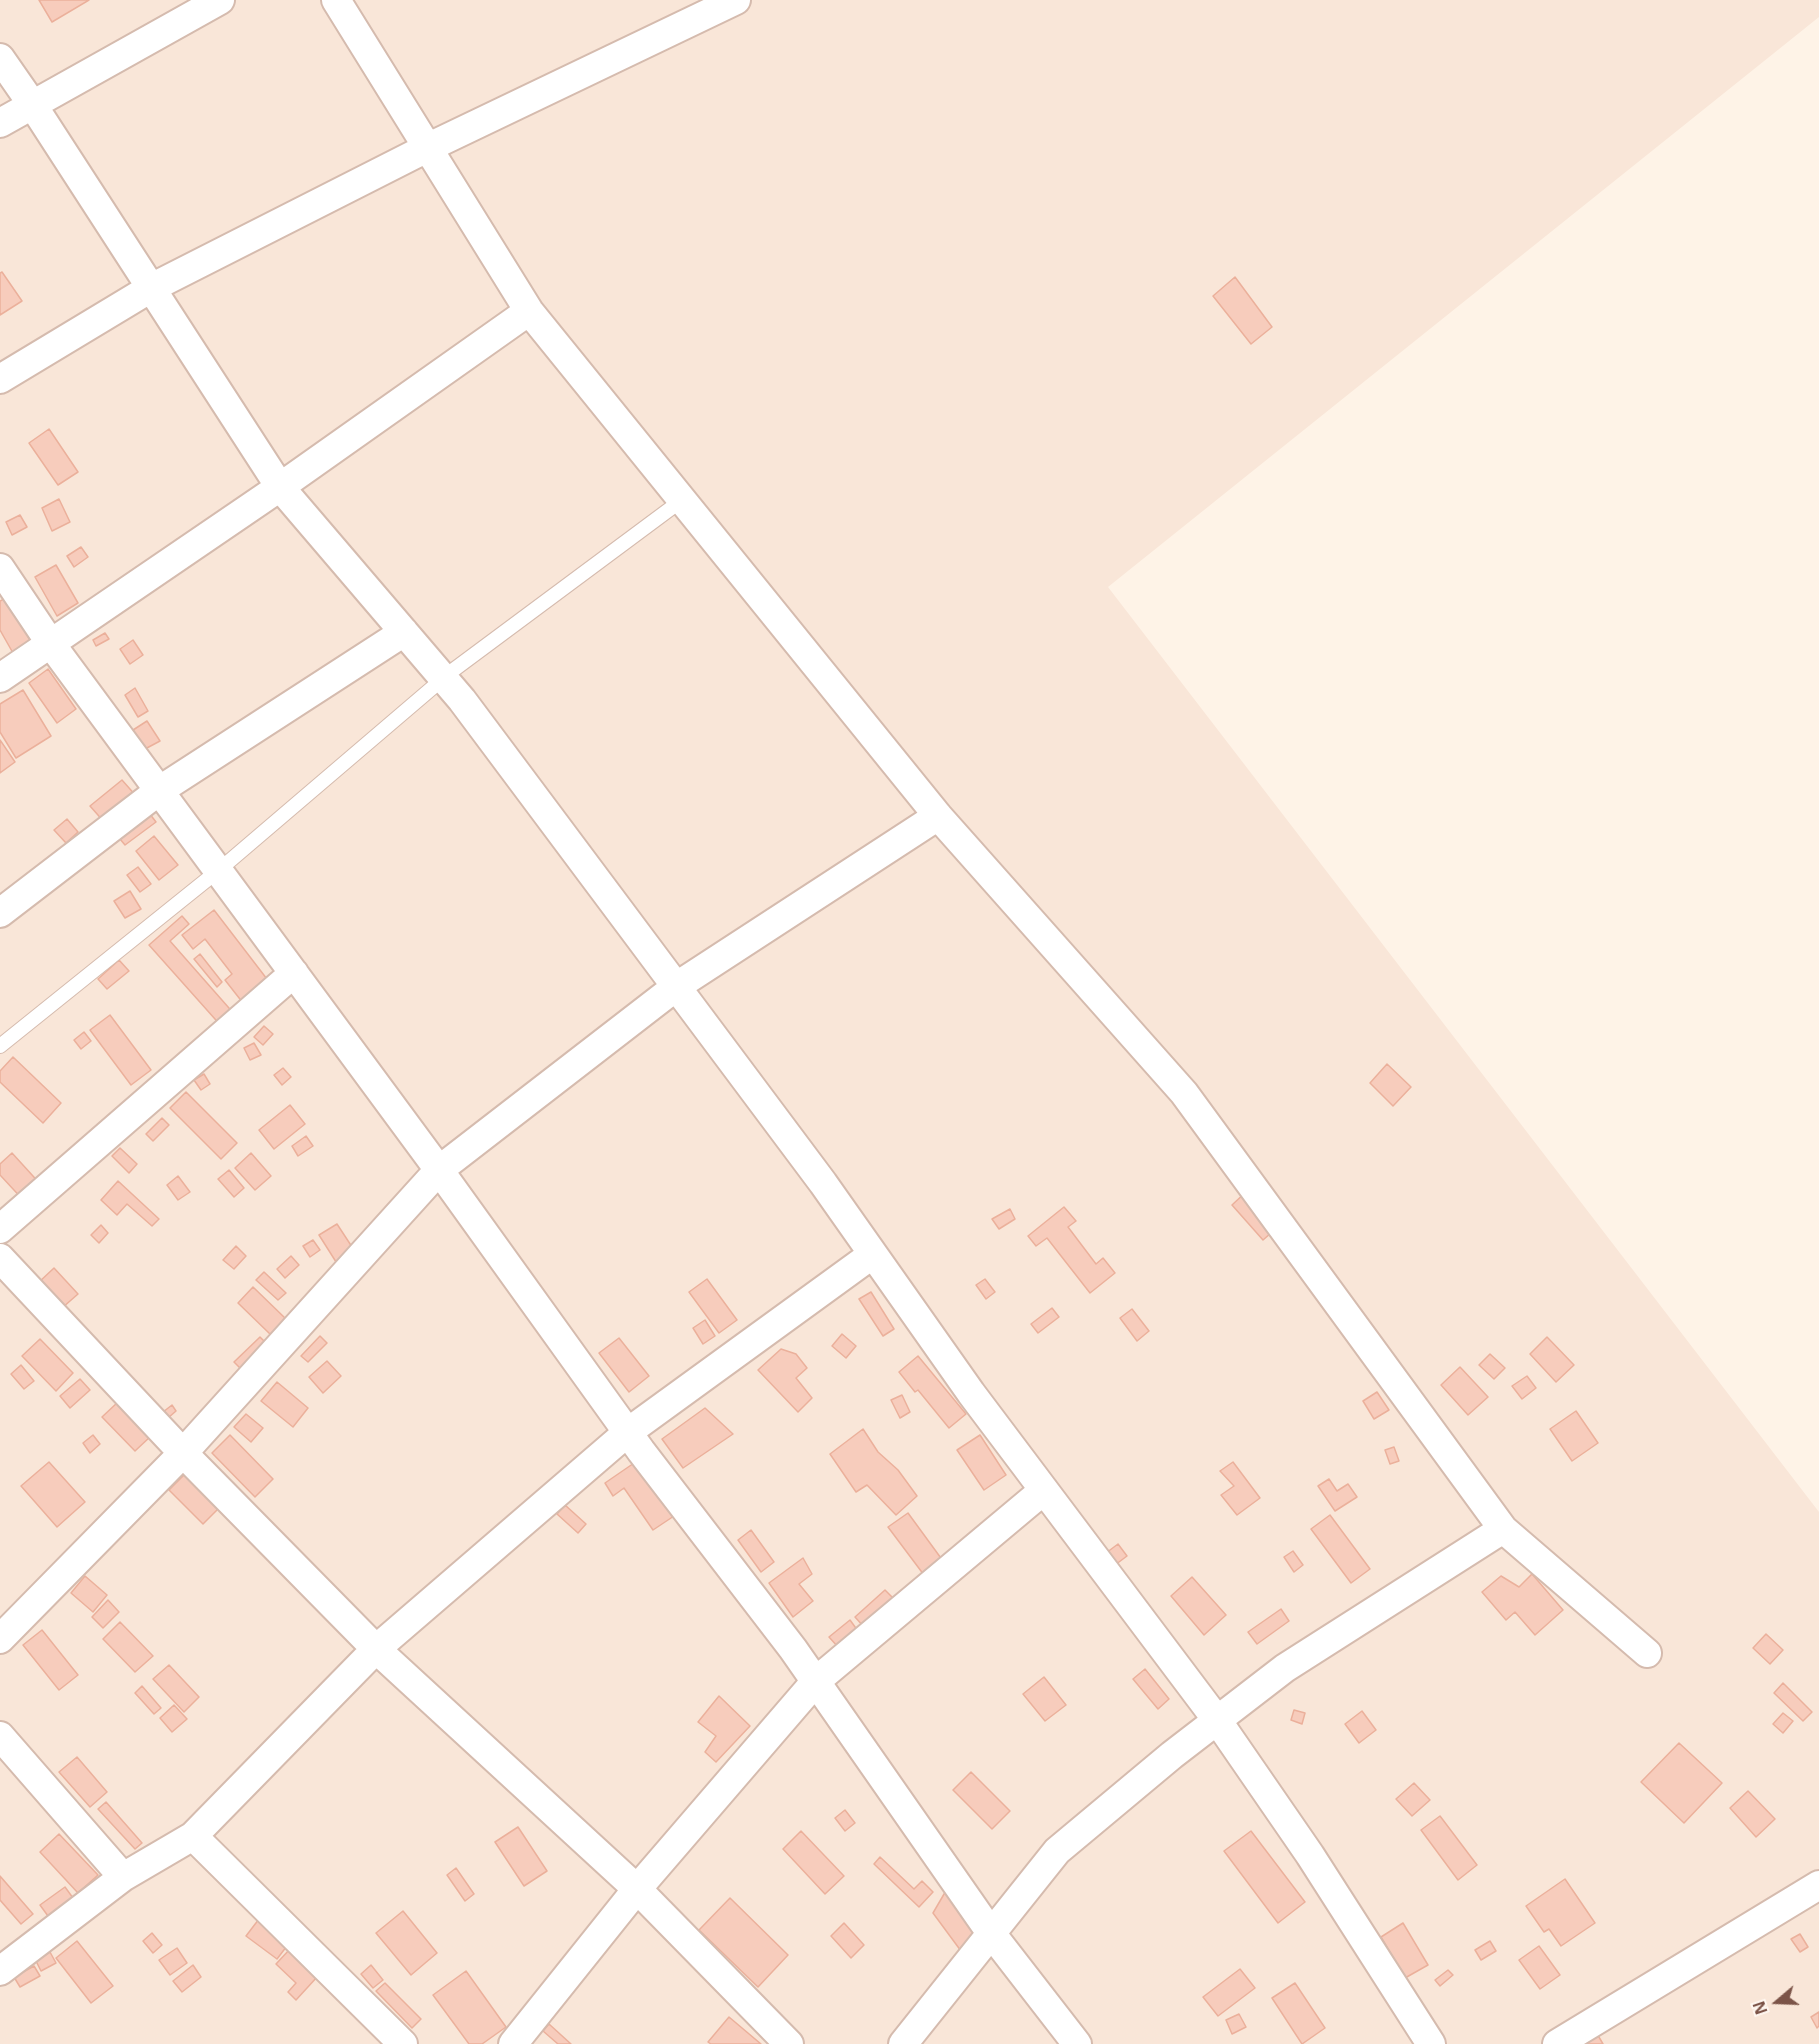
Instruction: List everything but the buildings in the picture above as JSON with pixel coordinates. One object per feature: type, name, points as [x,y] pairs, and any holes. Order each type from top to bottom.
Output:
[{"type":"street","points":[[0,123],[220,0]]},
{"type":"street","points":[[336,0],[529,311],[938,816],[1184,1093],[1503,1529],[1647,1653]]},
{"type":"street","points":[[0,379],[151,288],[427,148],[736,0]]},
{"type":"street","points":[[0,58],[280,487],[462,700],[823,1183],[971,1393],[1217,1720],[1310,1855],[1431,2044]]},
{"type":"street","points":[[0,678],[280,487],[529,311]]},
{"type":"street","points":[[0,568],[51,644],[439,1170],[628,1432],[816,1681],[991,1933],[1077,2044]]},
{"type":"street","points":[[0,913],[160,790],[404,632]]},
{"type":"street","points":[[0,1639],[183,1453],[439,1170],[677,986],[938,816]]},
{"type":"street","points":[[0,1229],[294,973]]},
{"type":"street","points":[[0,1971],[123,1876],[193,1836],[376,1649],[628,1432],[873,1254]]},
{"type":"street","points":[[0,1258],[183,1453],[376,1649],[638,1889],[789,2044]]},
{"type":"street","points":[[513,2044],[638,1889],[816,1681],[1044,1490]]},
{"type":"street","points":[[903,2044],[1057,1851],[1172,1755],[1284,1668],[1503,1529]]},
{"type":"street","points":[[0,1736],[123,1876]]},
{"type":"street","points":[[193,1836],[403,2044]]},
{"type":"street","points":[[1557,2044],[1819,1885]]},
{"type":"lane","points":[[0,1046],[219,870],[443,679],[682,500]]},
{"type":"shaded area","points":[[0,0],[1819,0],[1819,17],[1108,587],[1819,1512],[1819,2044],[0,2044]]}]
